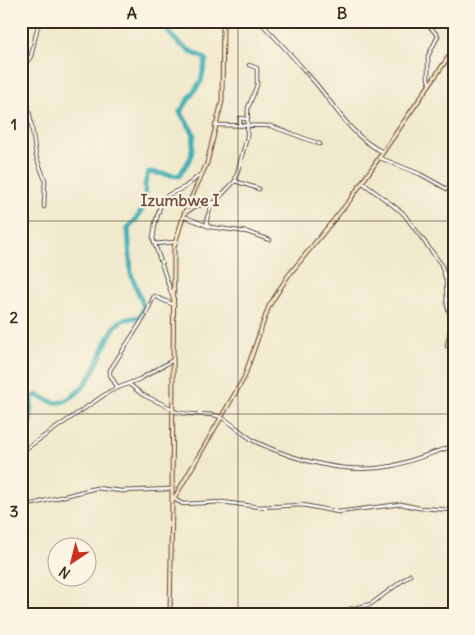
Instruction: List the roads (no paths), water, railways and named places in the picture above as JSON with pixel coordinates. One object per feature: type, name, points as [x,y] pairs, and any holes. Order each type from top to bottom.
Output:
[{"type":"main road","points":[[170,614],[175,242],[184,215],[204,171],[222,98],[223,21]]},
{"type":"main road","points":[[173,500],[248,370],[272,300],[362,183],[454,49]]},
{"type":"street","points":[[21,70],[31,56],[39,21]]},
{"type":"street","points":[[259,21],[310,77],[343,120],[366,141],[384,152]]},
{"type":"street","points":[[349,21],[355,24]]},
{"type":"street","points":[[425,21],[438,36],[428,56],[428,79],[430,84]]},
{"type":"street","points":[[208,226],[207,218],[212,203],[235,181],[246,140],[248,107],[254,96],[258,75],[258,68],[249,65]]},
{"type":"street","points":[[21,88],[30,115],[36,156],[44,180],[44,207]]},
{"type":"street","points":[[240,126],[240,118],[246,119]]},
{"type":"street","points":[[215,125],[271,126],[320,144]]},
{"type":"street","points":[[380,158],[420,174],[454,193]]},
{"type":"street","points":[[173,299],[155,244],[155,224],[168,195],[184,187],[204,171]]},
{"type":"street","points":[[235,181],[259,189]]},
{"type":"street","points":[[362,183],[403,213],[442,266],[446,280],[447,307],[452,322],[447,346]]},
{"type":"street","points":[[212,203],[196,206],[184,215],[208,226],[247,232],[270,240]]},
{"type":"street","points":[[155,244],[175,242]]},
{"type":"street","points":[[118,388],[110,370],[145,316],[154,296],[174,305]]},
{"type":"street","points":[[21,452],[118,388],[173,360]]},
{"type":"street","points":[[129,384],[143,395],[179,414],[221,418],[258,443],[284,453],[335,467],[373,468],[390,466],[454,446]]},
{"type":"street","points":[[21,506],[96,488],[122,491],[171,489]]},
{"type":"street","points":[[173,500],[183,504],[222,502],[260,507],[313,506],[338,512],[401,504],[420,508],[454,510]]},
{"type":"street","points":[[330,614],[371,604],[410,574]]},
{"type":"waterway","points":[[21,438],[29,433],[32,397],[37,395],[52,402],[60,402],[74,395],[90,377],[115,327],[123,320],[140,317],[144,307],[131,274],[128,228],[143,207],[145,182],[149,172],[179,176],[191,157],[194,134],[180,112],[201,81],[206,59],[175,40],[170,34],[165,21]]},
{"type":"district","name":"Izumbwe I","points":[[180,200]]}]
